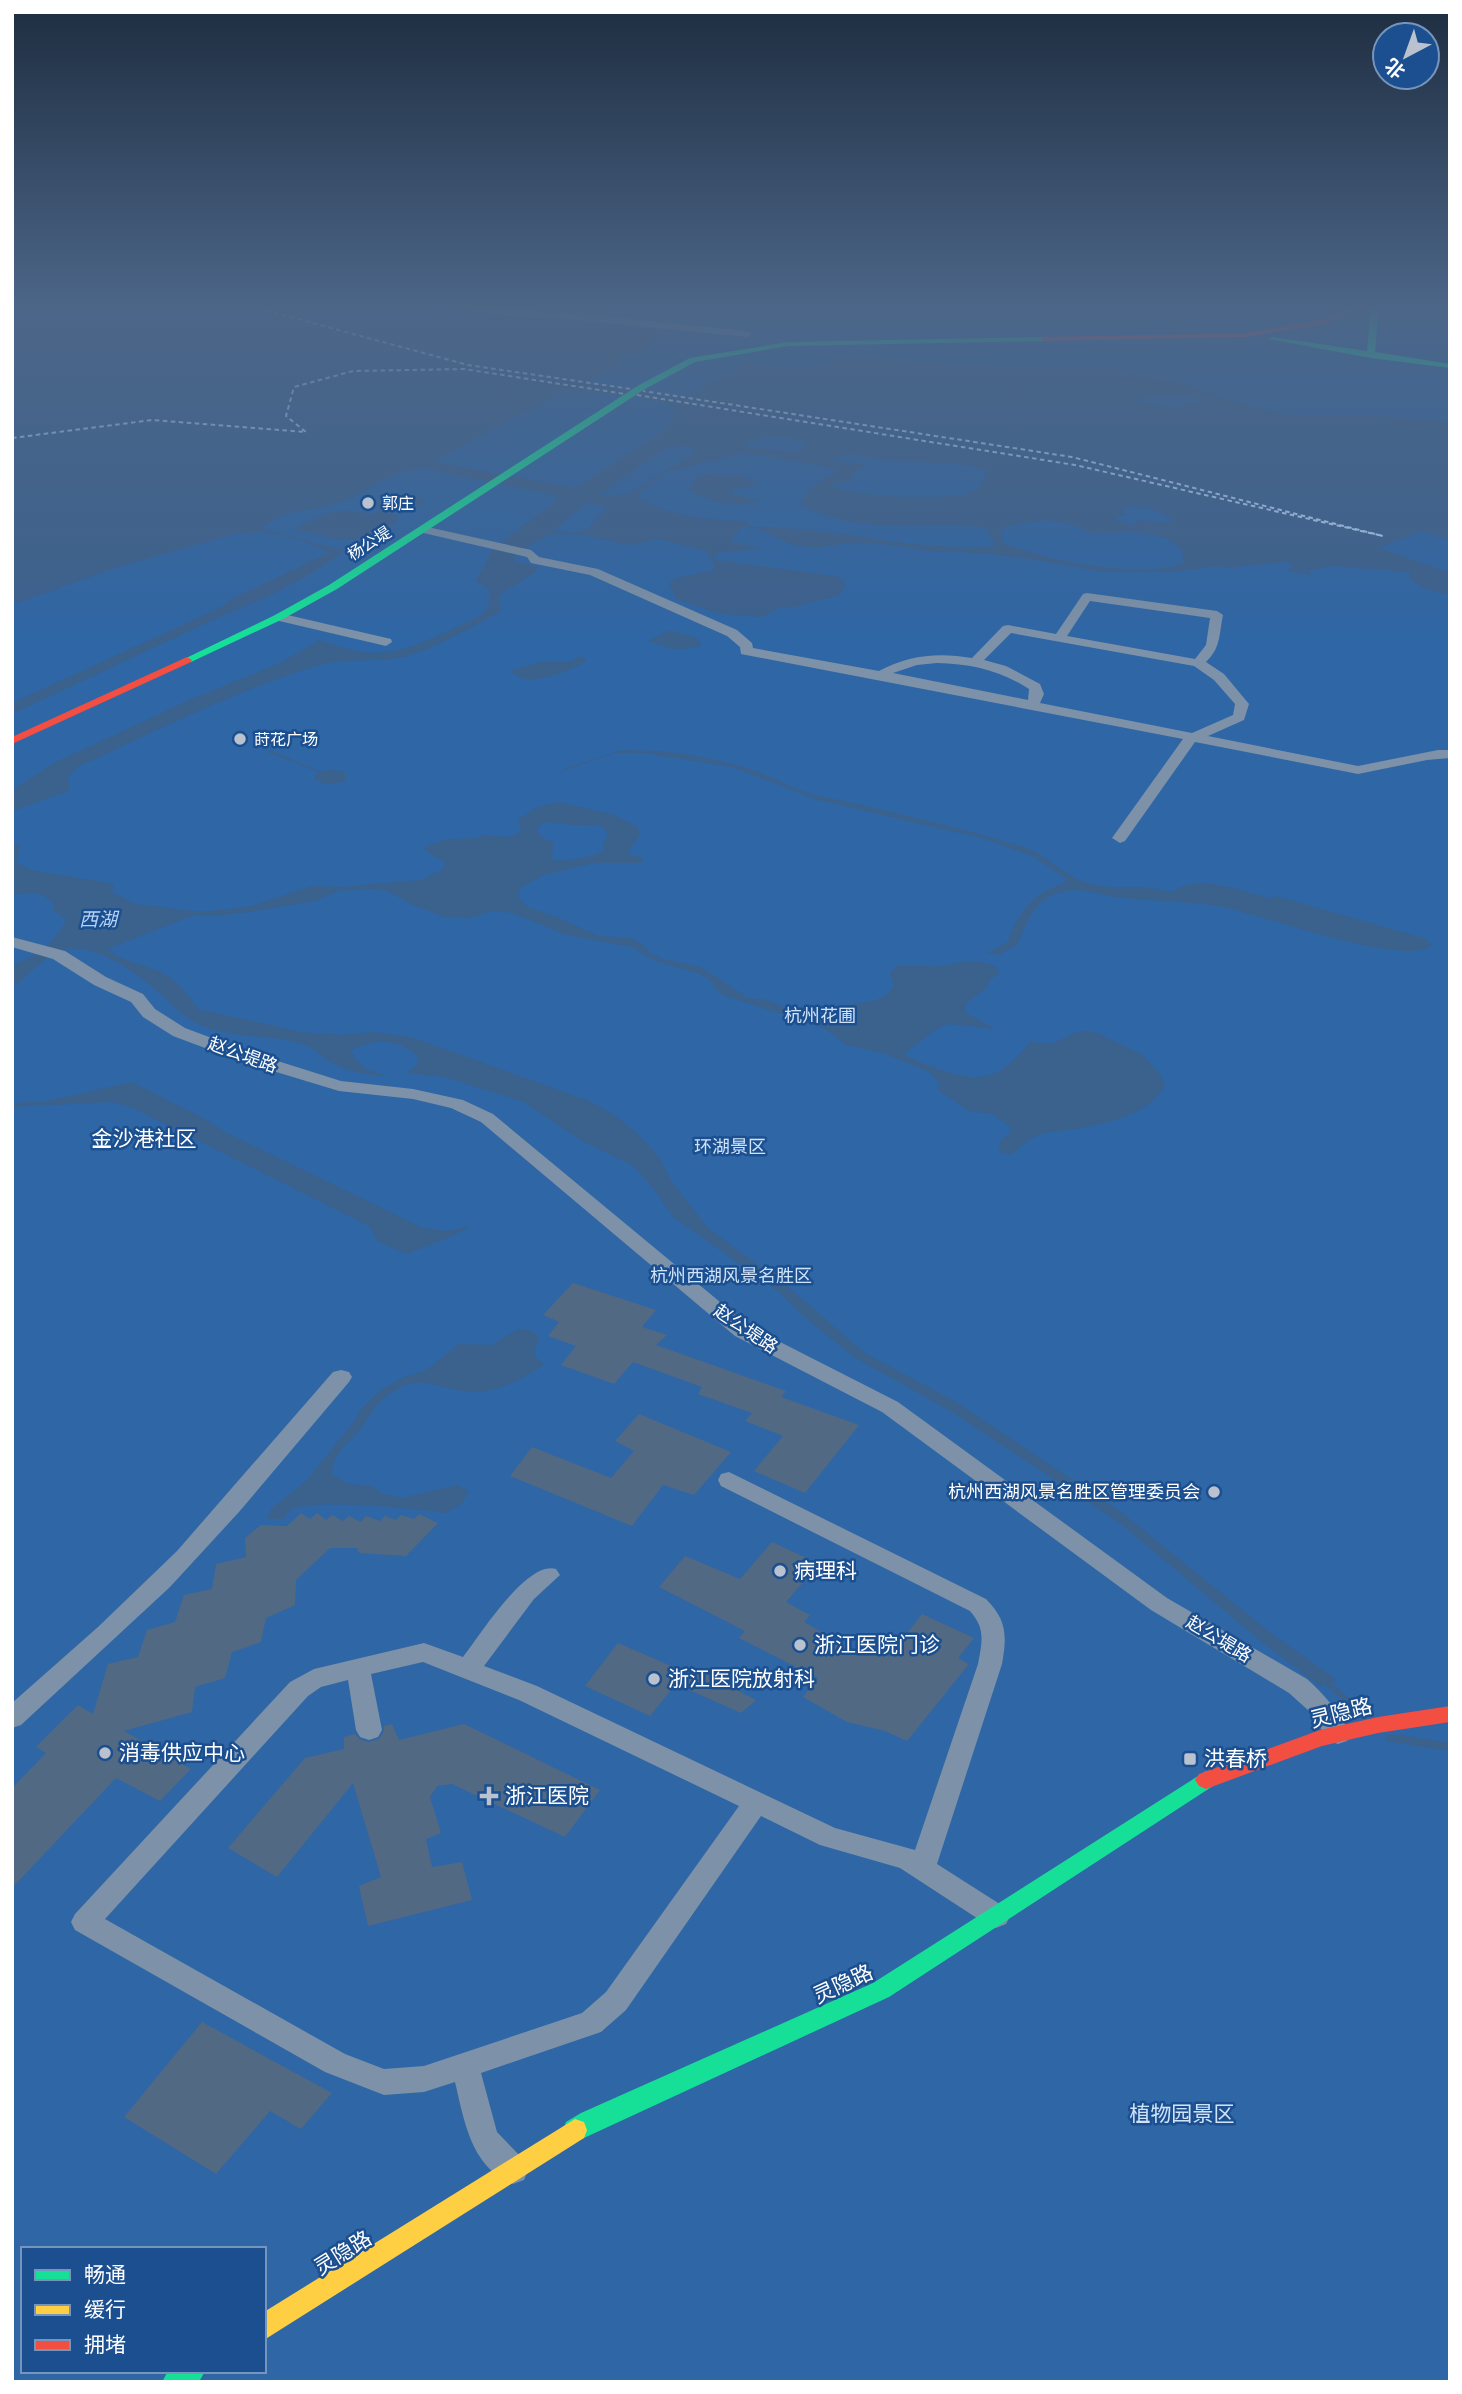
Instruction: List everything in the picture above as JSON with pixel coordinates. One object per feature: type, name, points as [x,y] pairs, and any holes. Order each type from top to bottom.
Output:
[{"type":"main road","name":"杨公堤","points":[[12,731],[267,613],[484,486],[593,416]]},
{"type":"main road","name":"杨公堤","points":[[12,741],[278,617],[333,587],[423,530],[484,486]]},
{"type":"main road","name":"灵隐路","points":[[266,2326],[590,2120],[881,1990],[1209,1777],[1338,1734],[1450,1714]]},
{"type":"street","points":[[423,530],[531,554],[535,561],[594,572],[724,629],[740,639],[747,646],[746,651],[881,675],[1358,770],[1375,770],[1437,753],[1450,754]]},
{"type":"street","points":[[1059,638],[1087,597],[1217,615],[1212,651],[1198,663]]},
{"type":"street","points":[[278,617],[386,642]]},
{"type":"street","points":[[974,663],[1008,629],[1198,663],[1229,686],[1241,705],[1242,712],[1230,723],[1191,738],[1120,838]]},
{"type":"street","points":[[881,675],[896,665],[923,659],[974,663],[1012,673],[1028,681],[1035,687],[1037,694],[1032,706]]},
{"type":"street","name":"赵公堤路","points":[[12,942],[59,955],[71,965],[137,998],[149,1013],[179,1032],[243,1056],[339,1086],[413,1094],[457,1104],[486,1118],[742,1331],[890,1407],[1159,1604],[1298,1686],[1318,1704],[1338,1734]]},
{"type":"street","points":[[12,1718],[91,1650],[161,1582],[213,1528],[341,1377]]},
{"type":"street","points":[[729,1480],[978,1605],[990,1617],[996,1629],[990,1664],[922,1868]]},
{"type":"street","points":[[468,1669],[526,1593],[548,1575]]},
{"type":"street","points":[[756,1802],[616,2001],[591,2023],[424,2079],[384,2082],[335,2063],[85,1922],[299,1689],[314,1679],[424,1651],[528,1693],[756,1802],[829,1837],[908,1859],[996,1916]]},
{"type":"street","points":[[358,1669],[369,1730]]},
{"type":"street","points":[[465,2066],[484,2139],[513,2170]]},
{"type":"green space","name":"环湖景区","points":[[12,416],[1450,416],[1450,2382],[12,2382]]},
{"type":"water","points":[[12,416],[517,416],[433,462],[576,488],[664,431],[674,416],[1376,416],[1450,422],[1450,539],[1420,531],[1379,548],[1450,573],[1450,595],[1425,589],[1411,580],[1409,572],[1333,566],[1308,570],[1312,575],[1288,571],[1293,564],[1285,562],[1172,572],[1104,572],[1019,557],[940,552],[871,543],[808,547],[785,542],[767,532],[741,527],[731,541],[763,549],[720,552],[715,555],[716,560],[834,576],[843,579],[845,586],[839,595],[781,608],[761,617],[720,614],[676,599],[669,584],[676,578],[714,570],[707,551],[659,539],[629,545],[586,535],[550,534],[515,554],[514,561],[538,567],[536,572],[499,595],[501,611],[467,630],[426,650],[404,657],[325,664],[224,700],[78,767],[68,777],[69,791],[15,810],[12,815],[12,790],[54,763],[187,701],[280,663],[319,640],[362,652],[393,651],[424,642],[482,615],[489,605],[490,590],[476,581],[493,549],[557,500],[555,495],[423,468],[400,472],[337,503],[281,516],[261,528],[344,551],[302,579],[271,595],[12,714],[12,703],[221,607],[232,599],[330,552],[300,540],[265,532],[237,533],[115,568],[12,605]],"holes":[[[765,438],[790,438],[805,443],[804,450],[797,452],[745,447],[749,442]],[[669,447],[694,448],[694,453],[627,494],[599,495]],[[739,454],[762,455],[835,469],[834,473],[811,488],[800,504],[821,514],[865,524],[980,527],[990,530],[990,537],[995,542],[993,547],[933,546],[815,531],[756,527],[747,525],[747,521],[720,520],[674,512],[659,508],[636,495],[666,472]],[[854,454],[878,459],[968,465],[985,470],[987,475],[977,489],[957,496],[860,493],[833,487],[834,484],[850,481],[857,469],[869,465],[834,461],[834,457]],[[586,503],[604,506],[605,510],[586,531],[571,533],[554,530]],[[1131,506],[1158,511],[1171,520],[1170,523],[1136,520],[1138,523],[1132,525],[1115,520],[1119,516],[1127,516],[1123,512],[1124,508]],[[1045,520],[1070,524],[1095,534],[1131,531],[1164,537],[1181,548],[1185,562],[1146,569],[1094,566],[1021,549],[1004,543],[1000,536],[1005,527]]]},
{"type":"water","points":[[697,476],[740,476],[757,482],[758,485],[734,488],[728,492],[760,501],[744,505],[724,503],[704,498],[689,490]]},
{"type":"water","points":[[408,494],[426,501],[411,509],[388,509],[385,512],[399,517],[373,535],[339,539],[299,530],[297,527],[334,512],[351,511],[374,515],[384,507],[373,505],[388,497]]},
{"type":"water","points":[[673,631],[699,639],[701,646],[676,650],[648,641]]},
{"type":"water","points":[[582,656],[586,661],[548,677],[525,679],[510,671],[543,661],[567,662]]},
{"type":"water","points":[[270,750],[321,772],[330,769],[345,772],[345,782],[325,784],[314,779],[318,772],[267,752]]},
{"type":"water","points":[[622,750],[668,752],[714,759],[752,770],[817,795],[998,839],[1033,851],[1071,876],[1088,883],[1172,892],[1195,884],[1221,885],[1271,899],[1276,896],[1426,939],[1432,945],[1417,951],[1394,950],[1332,938],[1222,907],[1121,898],[1070,890],[1053,895],[1040,904],[1030,916],[1017,945],[999,955],[987,953],[1010,941],[1009,936],[1020,917],[1036,897],[1067,879],[1032,856],[985,839],[818,800],[732,767],[644,753],[615,753],[558,773]]},
{"type":"water","name":"西湖","points":[[558,802],[611,814],[637,826],[640,835],[629,850],[631,855],[644,858],[641,863],[594,863],[544,875],[520,888],[518,896],[527,907],[598,936],[631,938],[645,946],[650,953],[663,959],[701,967],[748,998],[768,1000],[804,1017],[826,1019],[841,1015],[846,1005],[873,1001],[885,996],[894,986],[890,974],[897,965],[936,966],[972,961],[987,963],[997,967],[999,974],[989,980],[987,988],[965,1004],[966,1013],[996,1029],[950,1024],[938,1028],[904,1054],[954,1074],[979,1077],[1000,1071],[1030,1042],[1051,1044],[1079,1031],[1095,1032],[1143,1055],[1161,1076],[1165,1086],[1146,1106],[1135,1113],[1097,1125],[1042,1134],[1011,1155],[999,1152],[999,1142],[1010,1133],[1011,1127],[992,1114],[969,1111],[938,1090],[939,1083],[929,1072],[883,1053],[846,1045],[824,1028],[726,996],[718,992],[710,980],[700,974],[655,961],[632,947],[566,935],[512,913],[495,910],[471,918],[445,917],[408,903],[388,891],[373,889],[338,891],[315,901],[255,911],[216,916],[194,915],[108,949],[169,977],[183,989],[198,1009],[301,1032],[340,1035],[374,1032],[414,1038],[589,1101],[614,1115],[639,1135],[660,1158],[671,1181],[708,1228],[787,1286],[865,1353],[958,1403],[1125,1515],[1267,1630],[1337,1680],[1320,1686],[1263,1643],[1121,1524],[950,1411],[854,1357],[809,1321],[780,1293],[673,1217],[654,1189],[632,1165],[580,1140],[524,1102],[444,1077],[405,1073],[417,1066],[418,1058],[404,1046],[395,1043],[378,1042],[351,1050],[361,1065],[388,1076],[380,1076],[342,1067],[305,1045],[238,1035],[200,1025],[122,966],[90,951],[61,951],[12,988],[12,964],[45,948],[58,934],[66,919],[54,911],[52,902],[40,893],[12,894],[12,843],[20,846],[17,863],[31,870],[114,884],[112,892],[136,904],[201,912],[252,906],[312,886],[342,887],[421,880],[442,870],[446,863],[424,850],[426,846],[447,839],[477,838],[480,835],[510,837],[521,832],[518,820],[535,808]],"holes":[[[542,823],[603,827],[608,834],[603,843],[605,849],[580,858],[552,860],[553,842],[542,838],[537,829]]]},
{"type":"water","points":[[132,1082],[209,1121],[225,1132],[423,1228],[447,1231],[470,1226],[453,1236],[406,1254],[377,1241],[369,1226],[137,1110],[113,1102],[12,1107],[12,1103],[47,1101]]},
{"type":"water","points":[[518,1329],[529,1330],[539,1336],[534,1355],[544,1365],[516,1381],[485,1391],[463,1391],[424,1383],[407,1384],[379,1403],[360,1430],[342,1449],[333,1466],[332,1474],[348,1484],[371,1486],[384,1494],[402,1498],[457,1485],[469,1491],[461,1504],[446,1513],[320,1505],[291,1510],[284,1519],[267,1519],[272,1508],[305,1482],[353,1423],[361,1409],[381,1390],[404,1377],[425,1371],[459,1344],[492,1345]]},
{"type":"building","points":[[573,1283],[656,1310],[642,1327],[667,1335],[656,1345],[786,1391],[781,1397],[859,1425],[805,1493],[754,1471],[783,1436],[745,1421],[752,1413],[698,1394],[702,1387],[633,1362],[614,1384],[561,1365],[576,1346],[548,1336],[559,1322],[543,1315]]},
{"type":"building","points":[[639,1414],[731,1452],[694,1495],[663,1485],[632,1526],[510,1476],[532,1447],[611,1478],[634,1451],[615,1441]]},
{"type":"building","points":[[301,1513],[310,1519],[317,1513],[326,1520],[332,1515],[343,1521],[349,1516],[361,1522],[366,1516],[380,1521],[385,1516],[396,1520],[401,1515],[414,1519],[419,1514],[438,1523],[406,1556],[359,1553],[357,1548],[330,1548],[296,1580],[295,1605],[266,1618],[261,1642],[232,1652],[225,1678],[195,1687],[192,1712],[124,1731],[191,1769],[160,1801],[116,1778],[12,1888],[12,1788],[46,1753],[36,1747],[78,1705],[93,1714],[108,1664],[138,1657],[147,1630],[175,1622],[184,1595],[212,1589],[216,1564],[246,1557],[245,1538],[261,1525],[287,1526]]},
{"type":"building","name":"浙江医院门诊","points":[[772,1542],[819,1564],[786,1602],[810,1615],[804,1622],[853,1650],[861,1641],[889,1657],[922,1614],[974,1638],[958,1658],[969,1664],[907,1741],[885,1731],[847,1722],[803,1697],[818,1678],[739,1638],[745,1631],[659,1587],[685,1556],[740,1579]]},
{"type":"building","name":"浙江医院放射科","points":[[618,1643],[692,1675],[696,1669],[756,1700],[741,1713],[676,1684],[650,1716],[585,1686]]},
{"type":"building","points":[[392,1724],[399,1740],[464,1724],[600,1790],[565,1837],[452,1784],[437,1786],[430,1797],[441,1833],[426,1839],[432,1867],[462,1862],[472,1900],[368,1926],[359,1886],[381,1877],[353,1783],[277,1877],[228,1848],[305,1758],[344,1749],[344,1737],[355,1734],[359,1739],[368,1742],[379,1739],[384,1726]]},
{"type":"building","points":[[202,2022],[332,2093],[301,2129],[270,2111],[216,2174],[124,2117]]},
{"type":"waterway","points":[[1324,1680],[1358,1710]]},
{"type":"waterway","points":[[1389,1738],[1409,1741]]},
{"type":"waterway","points":[[1397,1739],[1450,1747]]},
{"type":"ferry route","points":[[12,438],[152,420],[306,432],[286,416]]},
{"type":"ferry route","points":[[767,416],[1075,465],[1383,536],[1072,457],[804,416]]},
{"type":"traffic: fast","points":[[187,660],[279,617],[333,587],[598,416]]},
{"type":"traffic: fast","points":[[575,2130],[881,1990],[1206,1780]]},
{"type":"traffic: fast","points":[[175,2382],[189,2373]]},
{"type":"traffic: slow","points":[[266,2326],[575,2130]]},
{"type":"traffic: jam","points":[[12,741],[187,660]]},
{"type":"traffic: jam","points":[[1206,1780],[1320,1738],[1378,1725],[1450,1714]]},
{"type":"place","name":"郭庄","points":[[368,503]]},
{"type":"place","name":"莳花广场","points":[[240,739]]},
{"type":"place","name":"杭州西湖风景名胜区管理委员会","points":[[1214,1492]]},
{"type":"place","name":"病理科","points":[[780,1571]]},
{"type":"place","name":"浙江医院门诊","points":[[800,1645]]},
{"type":"place","name":"浙江医院放射科","points":[[654,1679]]},
{"type":"place","name":"消毒供应中心","points":[[105,1753]]},
{"type":"place","name":"洪春桥","points":[[1190,1759]]},
{"type":"place","name":"浙江医院","points":[[489,1796]]},
{"type":"district","name":"金沙港社区","points":[[144,1139]]},
{"type":"park label","name":"杭州花圃","points":[[820,1016]]},
{"type":"park label","name":"杭州西湖风景名胜区","points":[[731,1276]]},
{"type":"park label","name":"植物园景区","points":[[1182,2114]]}]
